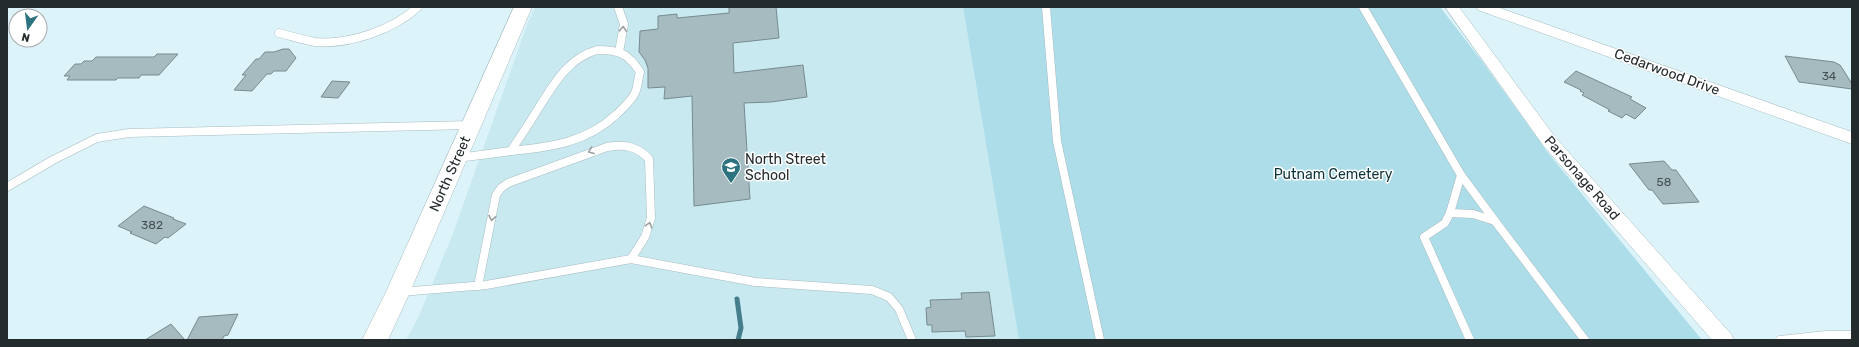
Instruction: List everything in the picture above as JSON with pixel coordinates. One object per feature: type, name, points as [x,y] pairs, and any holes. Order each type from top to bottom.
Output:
[{"type":"main road","name":"North Street","points":[[375,340],[398,292],[523,7]]},
{"type":"street","name":"Parsonage Road","points":[[1452,7],[1549,141],[1724,340]]},
{"type":"street","name":"Cedarwood Drive","points":[[1483,7],[1852,138]]},
{"type":"lane","points":[[278,34],[320,42],[353,38],[386,27],[418,7]]},
{"type":"lane","points":[[618,7],[624,24],[619,52]]},
{"type":"lane","points":[[1046,7],[1057,141],[1100,340]]},
{"type":"lane","points":[[1363,7],[1461,176],[1585,340]]},
{"type":"lane","points":[[457,158],[511,152],[556,146],[580,138],[604,126],[624,107],[635,93],[640,72],[631,57],[619,52],[602,50],[588,52],[573,61],[561,72],[511,152]]},
{"type":"lane","points":[[7,187],[53,160],[97,138],[129,133],[471,125]]},
{"type":"lane","points":[[478,286],[496,195],[501,188],[508,183],[600,148],[613,145],[626,145],[636,148],[649,159],[651,218],[645,237],[631,259]]},
{"type":"lane","points":[[1461,176],[1450,213],[1444,223],[1424,237],[1470,340]]},
{"type":"lane","points":[[1450,213],[1473,214],[1495,221]]},
{"type":"lane","points":[[398,292],[478,286],[631,259],[755,282],[872,290],[889,297],[899,309],[912,340]]},
{"type":"lane","points":[[1780,340],[1826,335],[1852,335]]},
{"type":"shaded area","name":"North Street School","points":[[535,7],[963,7],[1019,340],[406,340],[419,316],[452,236],[528,22]]},
{"type":"green space","name":"Putnam Cemetery","points":[[963,7],[1440,7],[1481,60],[1549,154],[1702,340],[1019,340]]},
{"type":"building","points":[[729,7],[776,7],[779,38],[733,43],[734,73],[803,65],[807,97],[771,102],[744,103],[750,199],[694,206],[692,96],[664,99],[665,87],[648,88],[648,68],[645,60],[639,52],[640,31],[658,29],[658,16],[677,14],[677,18],[729,13]]},
{"type":"building","points":[[289,49],[296,58],[286,71],[274,71],[271,74],[267,74],[252,91],[234,90],[246,75],[242,75],[256,59],[259,59],[265,52],[274,52]]},
{"type":"building","points":[[157,54],[178,54],[159,75],[141,75],[139,78],[118,78],[116,80],[67,80],[70,76],[64,76],[75,64],[81,64],[84,61],[92,61],[96,57],[154,57]]},
{"type":"building","points":[[1785,56],[1834,62],[1840,65],[1844,71],[1852,84],[1852,89],[1799,82]]},
{"type":"building","points":[[1576,71],[1632,97],[1630,99],[1646,108],[1635,119],[1626,114],[1622,118],[1608,111],[1610,110],[1582,95],[1584,93],[1580,91],[1581,90],[1564,82]]},
{"type":"building","points":[[332,81],[350,82],[338,98],[321,97]]},
{"type":"building","points":[[1664,161],[1672,170],[1676,170],[1699,202],[1663,204],[1652,190],[1649,190],[1629,164]]},
{"type":"building","points":[[144,206],[186,224],[168,238],[165,237],[156,244],[118,226]]},
{"type":"building","points":[[989,292],[995,336],[966,337],[965,331],[932,332],[932,325],[927,325],[926,308],[931,307],[930,300],[962,299],[961,293]]},
{"type":"building","points":[[238,314],[228,335],[224,336],[222,340],[187,340],[199,317]]},
{"type":"building","points":[[171,324],[185,340],[145,340]]},
{"type":"waterway","points":[[737,299],[741,328],[738,340]]},
{"type":"place","name":"North Street School","points":[[731,184]]}]
